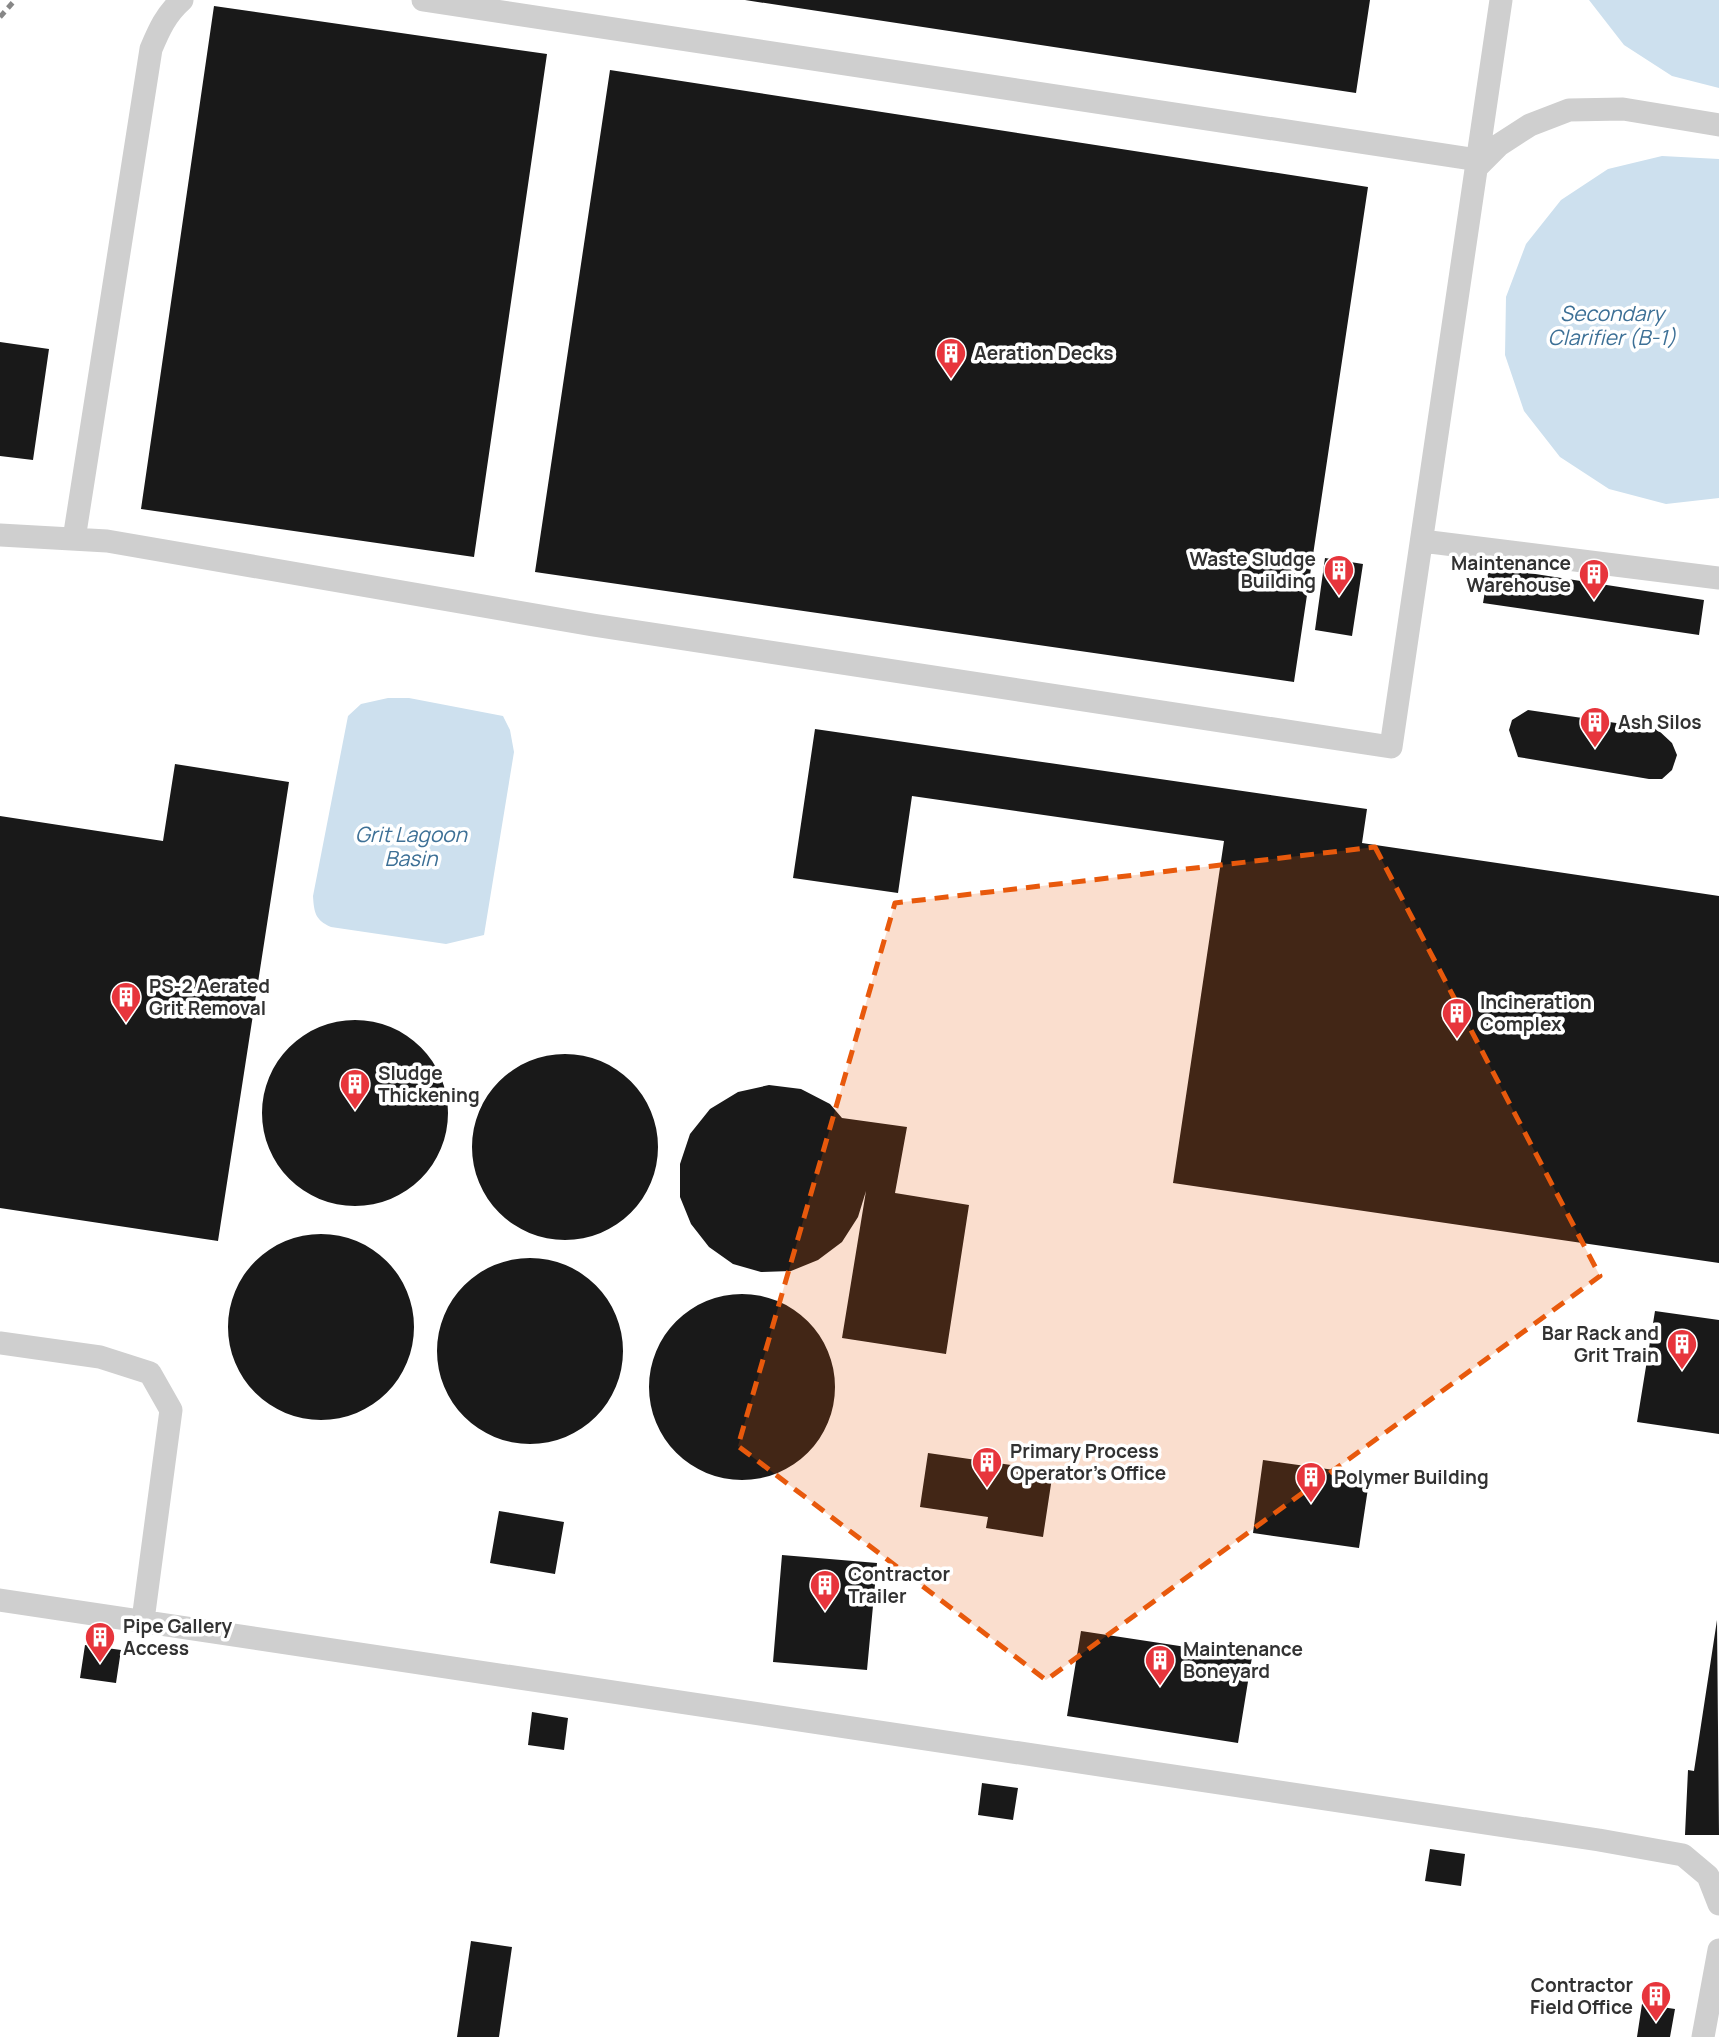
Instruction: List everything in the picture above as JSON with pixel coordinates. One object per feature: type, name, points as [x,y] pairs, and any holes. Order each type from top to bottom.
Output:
[{"type":"lane","points":[[74,539],[151,49],[160,26],[182,0]]},
{"type":"lane","points":[[423,0],[1477,164],[1499,145],[1530,125],[1569,110],[1623,110],[1719,125]]},
{"type":"lane","points":[[0,536],[107,541],[593,625],[1391,747],[1501,0]]},
{"type":"lane","points":[[1422,541],[1719,578]]},
{"type":"lane","points":[[0,1343],[100,1357],[150,1373],[171,1410],[143,1620]]},
{"type":"lane","points":[[0,1600],[1599,1840],[1683,1855],[1708,1876],[1719,1904]]},
{"type":"lane","points":[[1703,2037],[1719,1950]]},
{"type":"highlighted area","points":[[1375,847],[1600,1276],[1046,1680],[738,1446],[895,903]]},
{"type":"water","points":[[1589,0],[1719,0],[1719,88],[1672,76],[1624,45]]},
{"type":"water","name":"Secondary Clarifier (B-1)","points":[[1662,156],[1719,159],[1719,498],[1666,504],[1609,489],[1560,457],[1524,411],[1505,355],[1506,297],[1526,244],[1561,200],[1608,169]]},
{"type":"water","name":"Grit Lagoon Basin","points":[[388,698],[409,698],[503,716],[510,730],[514,752],[484,935],[446,944],[331,927],[316,915],[313,896],[348,716],[361,704]]},
{"type":"building","points":[[745,0],[1370,0],[1356,93]]},
{"type":"building","points":[[214,6],[547,54],[474,557],[141,509]]},
{"type":"building","name":"Aeration Decks","points":[[610,70],[1368,187],[1294,682],[535,572]]},
{"type":"building","points":[[0,342],[49,349],[33,460],[0,456]]},
{"type":"building","name":"Waste Sludge Building","points":[[1325,558],[1363,564],[1352,636],[1315,630]]},
{"type":"building","name":"Maintenance Warehouse","points":[[1489,567],[1704,600],[1699,635],[1483,603]]},
{"type":"building","name":"Ash Silos","points":[[1528,710],[1657,729],[1672,743],[1677,755],[1672,770],[1662,779],[1649,779],[1518,757],[1509,730],[1512,720]]},
{"type":"building","name":"Incineration Complex","points":[[815,729],[1367,809],[1362,843],[1719,896],[1719,1263],[1173,1183],[1224,841],[912,796],[898,893],[793,878]]},
{"type":"building","name":"PS-2 Aerated Grit Removal","points":[[175,764],[289,782],[218,1241],[0,1208],[0,816],[163,841]]},
{"type":"building","name":"Sludge Thickening","points":[[355,1020],[391,1027],[421,1047],[441,1077],[448,1113],[441,1149],[421,1179],[391,1199],[355,1206],[319,1199],[289,1179],[269,1149],[262,1113],[269,1077],[289,1047],[319,1027]]},
{"type":"building","points":[[565,1054],[601,1061],[631,1081],[651,1111],[658,1147],[651,1183],[631,1213],[601,1233],[565,1240],[529,1233],[499,1213],[479,1183],[472,1147],[479,1111],[499,1081],[529,1061]]},
{"type":"building","points":[[769,1085],[801,1089],[830,1104],[842,1118],[907,1127],[895,1193],[969,1205],[946,1354],[842,1338],[866,1191],[858,1217],[842,1242],[818,1260],[791,1271],[761,1272],[733,1264],[709,1247],[691,1224],[680,1197],[680,1164],[690,1134],[710,1109],[738,1092]]},
{"type":"building","points":[[321,1234],[357,1241],[387,1261],[407,1291],[414,1327],[407,1363],[387,1393],[357,1413],[321,1420],[285,1413],[255,1393],[235,1363],[228,1327],[235,1291],[255,1261],[285,1241]]},
{"type":"building","points":[[530,1258],[566,1265],[596,1285],[616,1315],[623,1351],[616,1387],[596,1417],[566,1437],[530,1444],[494,1437],[464,1417],[444,1387],[437,1351],[444,1315],[464,1285],[494,1265]]},
{"type":"building","points":[[742,1294],[778,1301],[808,1321],[828,1351],[835,1387],[828,1423],[808,1453],[778,1473],[742,1480],[706,1473],[676,1453],[656,1423],[649,1387],[656,1351],[676,1321],[706,1301]]},
{"type":"building","name":"Bar Rack and Grit Train","points":[[1655,1311],[1719,1320],[1719,1434],[1637,1422]]},
{"type":"building","name":"Primary Process Operator's Office","points":[[928,1453],[1053,1471],[1043,1537],[986,1528],[988,1517],[920,1507]]},
{"type":"building","name":"Polymer Building","points":[[1263,1460],[1370,1475],[1359,1548],[1253,1533]]},
{"type":"building","points":[[499,1511],[564,1522],[555,1574],[490,1563]]},
{"type":"building","name":"Contractor Trailer","points":[[782,1555],[877,1563],[867,1670],[773,1662]]},
{"type":"building","points":[[1717,1620],[1719,1835],[1685,1835],[1688,1770],[1694,1771]]},
{"type":"building","name":"Maintenance Boneyard","points":[[1081,1631],[1252,1657],[1238,1743],[1067,1716]]},
{"type":"building","name":"Pipe Gallery Access","points":[[85,1645],[121,1650],[116,1683],[80,1678]]},
{"type":"building","points":[[532,1712],[568,1718],[564,1750],[528,1745]]},
{"type":"building","points":[[982,1783],[1018,1788],[1013,1820],[978,1815]]},
{"type":"building","points":[[1430,1849],[1465,1854],[1461,1886],[1425,1881]]},
{"type":"building","points":[[471,1941],[512,1947],[499,2037],[457,2037]]},
{"type":"building","name":"Contractor Field Office","points":[[1642,2004],[1675,2009],[1670,2037],[1637,2037]]},
{"type":"railway","points":[[0,17],[15,0]]},
{"type":"place","name":"Aeration Decks","points":[[951,380]]},
{"type":"place","name":"Waste Sludge Building","points":[[1339,597]]},
{"type":"place","name":"Maintenance Warehouse","points":[[1594,601]]},
{"type":"place","name":"Ash Silos","points":[[1595,749]]},
{"type":"place","name":"PS-2 Aerated Grit Removal","points":[[126,1024]]},
{"type":"place","name":"Incineration Complex","points":[[1457,1040]]},
{"type":"place","name":"Sludge Thickening","points":[[355,1111]]},
{"type":"place","name":"Bar Rack and Grit Train","points":[[1682,1371]]},
{"type":"place","name":"Primary Process Operator's Office","points":[[987,1489]]},
{"type":"place","name":"Polymer Building","points":[[1311,1504]]},
{"type":"place","name":"Contractor Trailer","points":[[825,1612]]},
{"type":"place","name":"Pipe Gallery Access","points":[[100,1664]]},
{"type":"place","name":"Maintenance Boneyard","points":[[1160,1687]]},
{"type":"place","name":"Contractor Field Office","points":[[1656,2023]]}]
